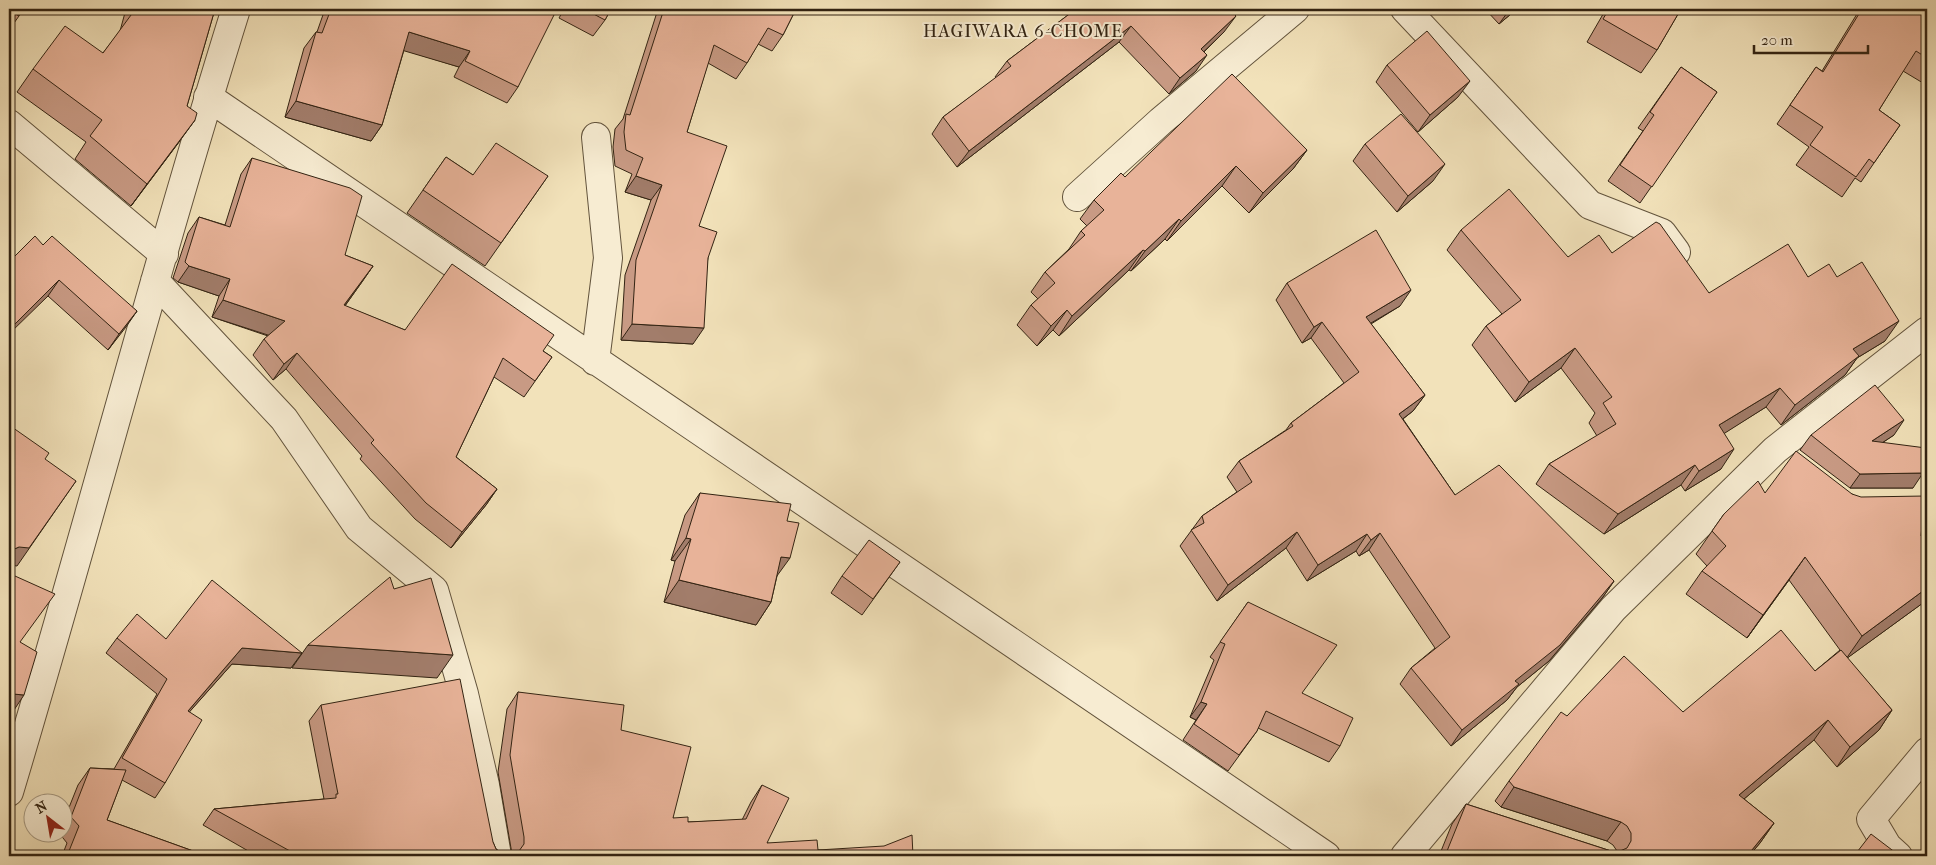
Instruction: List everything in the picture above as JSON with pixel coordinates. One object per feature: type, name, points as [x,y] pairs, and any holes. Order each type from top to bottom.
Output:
[{"type":"street","points":[[9,792],[53,599],[156,281],[208,98],[236,9]]},
{"type":"street","points":[[1078,197],[1161,121],[1295,9]]},
{"type":"street","points":[[1405,9],[1590,205],[1662,233],[1694,275]]},
{"type":"street","points":[[208,98],[1326,856]]},
{"type":"street","points":[[9,124],[164,254]]},
{"type":"street","points":[[595,361],[608,258],[596,137]]},
{"type":"street","points":[[156,281],[284,419],[359,528],[434,590],[464,694],[485,785],[497,856]]},
{"type":"street","points":[[1404,856],[1614,608],[1775,450],[1927,331]]},
{"type":"street","points":[[1775,450],[1799,468]]},
{"type":"street","points":[[1898,856],[1887,846],[1871,819],[1927,752]]},
{"type":"street","points":[[1447,806],[1474,814]]},
{"type":"building","points":[[9,9],[23,9],[19,16]]},
{"type":"building","points":[[135,9],[215,9],[187,106],[197,113],[195,120],[147,184],[90,136],[102,120],[33,69],[65,26],[103,53]]},
{"type":"building","points":[[331,9],[542,9],[554,15],[518,87],[465,61],[470,51],[409,32],[382,125],[296,101],[316,32],[322,33]]},
{"type":"building","points":[[584,9],[611,9],[605,20]]},
{"type":"building","points":[[664,9],[796,9],[783,35],[768,28],[747,63],[714,45],[687,132],[727,146],[699,226],[717,232],[708,258],[704,328],[632,324],[636,260],[662,185],[636,176],[643,158],[626,150],[624,132],[626,114],[630,115]]},
{"type":"building","points":[[1076,9],[1229,9],[1236,16],[1201,49],[1207,55],[1180,78],[1131,26],[969,151],[943,117],[1011,66],[1007,61]]},
{"type":"building","points":[[1609,9],[1681,9],[1657,50],[1603,19]]},
{"type":"building","points":[[1862,9],[1913,9],[1927,17],[1927,58],[1916,51],[1879,110],[1900,125],[1874,163],[1869,159],[1856,177],[1810,145],[1823,127],[1790,105],[1816,67],[1823,72]]},
{"type":"building","points":[[1427,31],[1470,81],[1430,115],[1387,65]]},
{"type":"building","points":[[1681,67],[1717,92],[1652,187],[1620,165],[1654,115],[1650,112]]},
{"type":"building","points":[[1232,74],[1307,150],[1263,193],[1236,166],[1181,221],[1179,219],[1145,251],[1143,250],[1072,316],[1067,310],[1051,326],[1031,305],[1055,283],[1045,272],[1085,235],[1081,231],[1104,210],[1094,200],[1121,173],[1125,177]]},
{"type":"building","points":[[1401,114],[1445,164],[1408,196],[1365,144]]},
{"type":"building","points":[[496,143],[548,176],[501,243],[423,190],[446,157],[473,175]]},
{"type":"building","points":[[252,158],[350,188],[362,196],[345,255],[373,266],[344,305],[405,330],[452,264],[554,335],[543,351],[552,357],[535,381],[503,358],[456,457],[497,489],[462,532],[426,503],[371,443],[374,440],[297,353],[284,364],[264,339],[285,321],[223,300],[230,279],[189,266],[185,262],[199,217],[230,227]]},
{"type":"building","points":[[9,187],[14,191],[9,197]]},
{"type":"building","points":[[1509,189],[1568,257],[1599,235],[1612,253],[1656,222],[1660,224],[1709,293],[1788,244],[1808,277],[1829,264],[1837,277],[1862,262],[1899,321],[1853,349],[1859,356],[1795,405],[1780,388],[1719,425],[1734,449],[1699,471],[1695,465],[1618,514],[1549,464],[1616,424],[1603,403],[1612,397],[1575,348],[1529,382],[1486,326],[1521,300],[1461,230]]},
{"type":"building","points":[[1376,230],[1411,290],[1366,317],[1425,395],[1399,414],[1455,495],[1499,465],[1614,581],[1560,645],[1515,681],[1519,684],[1462,730],[1411,668],[1450,637],[1380,533],[1371,540],[1367,534],[1318,565],[1297,532],[1228,585],[1191,530],[1204,523],[1202,516],[1252,482],[1239,461],[1293,426],[1291,423],[1359,372],[1322,322],[1314,327],[1287,283]]},
{"type":"building","points":[[35,236],[43,245],[52,236],[137,311],[119,334],[59,280],[9,330],[9,262]]},
{"type":"building","points":[[1875,385],[1904,420],[1872,441],[1926,448],[1923,473],[1860,474],[1811,435]]},
{"type":"building","points":[[9,425],[49,453],[45,459],[76,481],[29,548],[19,547],[12,550],[9,554]]},
{"type":"building","points":[[1796,451],[1852,494],[1861,497],[1925,496],[1921,536],[1927,531],[1927,588],[1862,636],[1805,557],[1763,615],[1702,571],[1726,546],[1712,531],[1724,514],[1758,481],[1765,493]]},
{"type":"building","points":[[700,493],[791,504],[787,521],[799,523],[790,558],[781,557],[771,602],[679,580],[691,539],[686,538]]},
{"type":"building","points":[[869,540],[900,562],[873,599],[842,576]]},
{"type":"building","points":[[9,571],[15,576],[55,594],[20,642],[37,652],[24,695],[13,694],[9,711]]},
{"type":"building","points":[[390,577],[394,589],[431,578],[453,655],[308,645]]},
{"type":"building","points":[[212,580],[302,653],[242,648],[188,711],[202,720],[165,783],[122,758],[167,679],[117,638],[137,614],[166,639]]},
{"type":"building","points":[[1248,602],[1337,645],[1302,693],[1353,718],[1340,746],[1266,711],[1257,731],[1239,755],[1194,724],[1207,704],[1201,702],[1225,644],[1220,642]]},
{"type":"building","points":[[1781,630],[1815,671],[1841,650],[1892,710],[1850,747],[1828,720],[1739,795],[1774,823],[1747,856],[1445,856],[1466,804],[1611,851],[1620,851],[1627,848],[1631,841],[1631,833],[1627,826],[1621,822],[1514,787],[1509,781],[1561,712],[1567,716],[1624,656],[1683,712]]},
{"type":"building","points":[[460,679],[493,842],[496,849],[503,854],[512,854],[519,851],[524,844],[510,755],[518,692],[624,705],[621,730],[691,747],[673,818],[688,817],[688,822],[746,819],[762,785],[789,798],[767,843],[817,840],[818,850],[884,846],[912,835],[913,856],[299,856],[214,809],[336,798],[336,794],[338,794],[321,705]]},
{"type":"building","points":[[90,768],[126,770],[107,820],[207,856],[67,856],[79,826],[72,818]]},
{"type":"building","points":[[1871,834],[1896,853],[1893,856],[1854,856]]},
{"type":"district","name":"HAGIWARA 6-CHOME","points":[[1023,31]]}]
